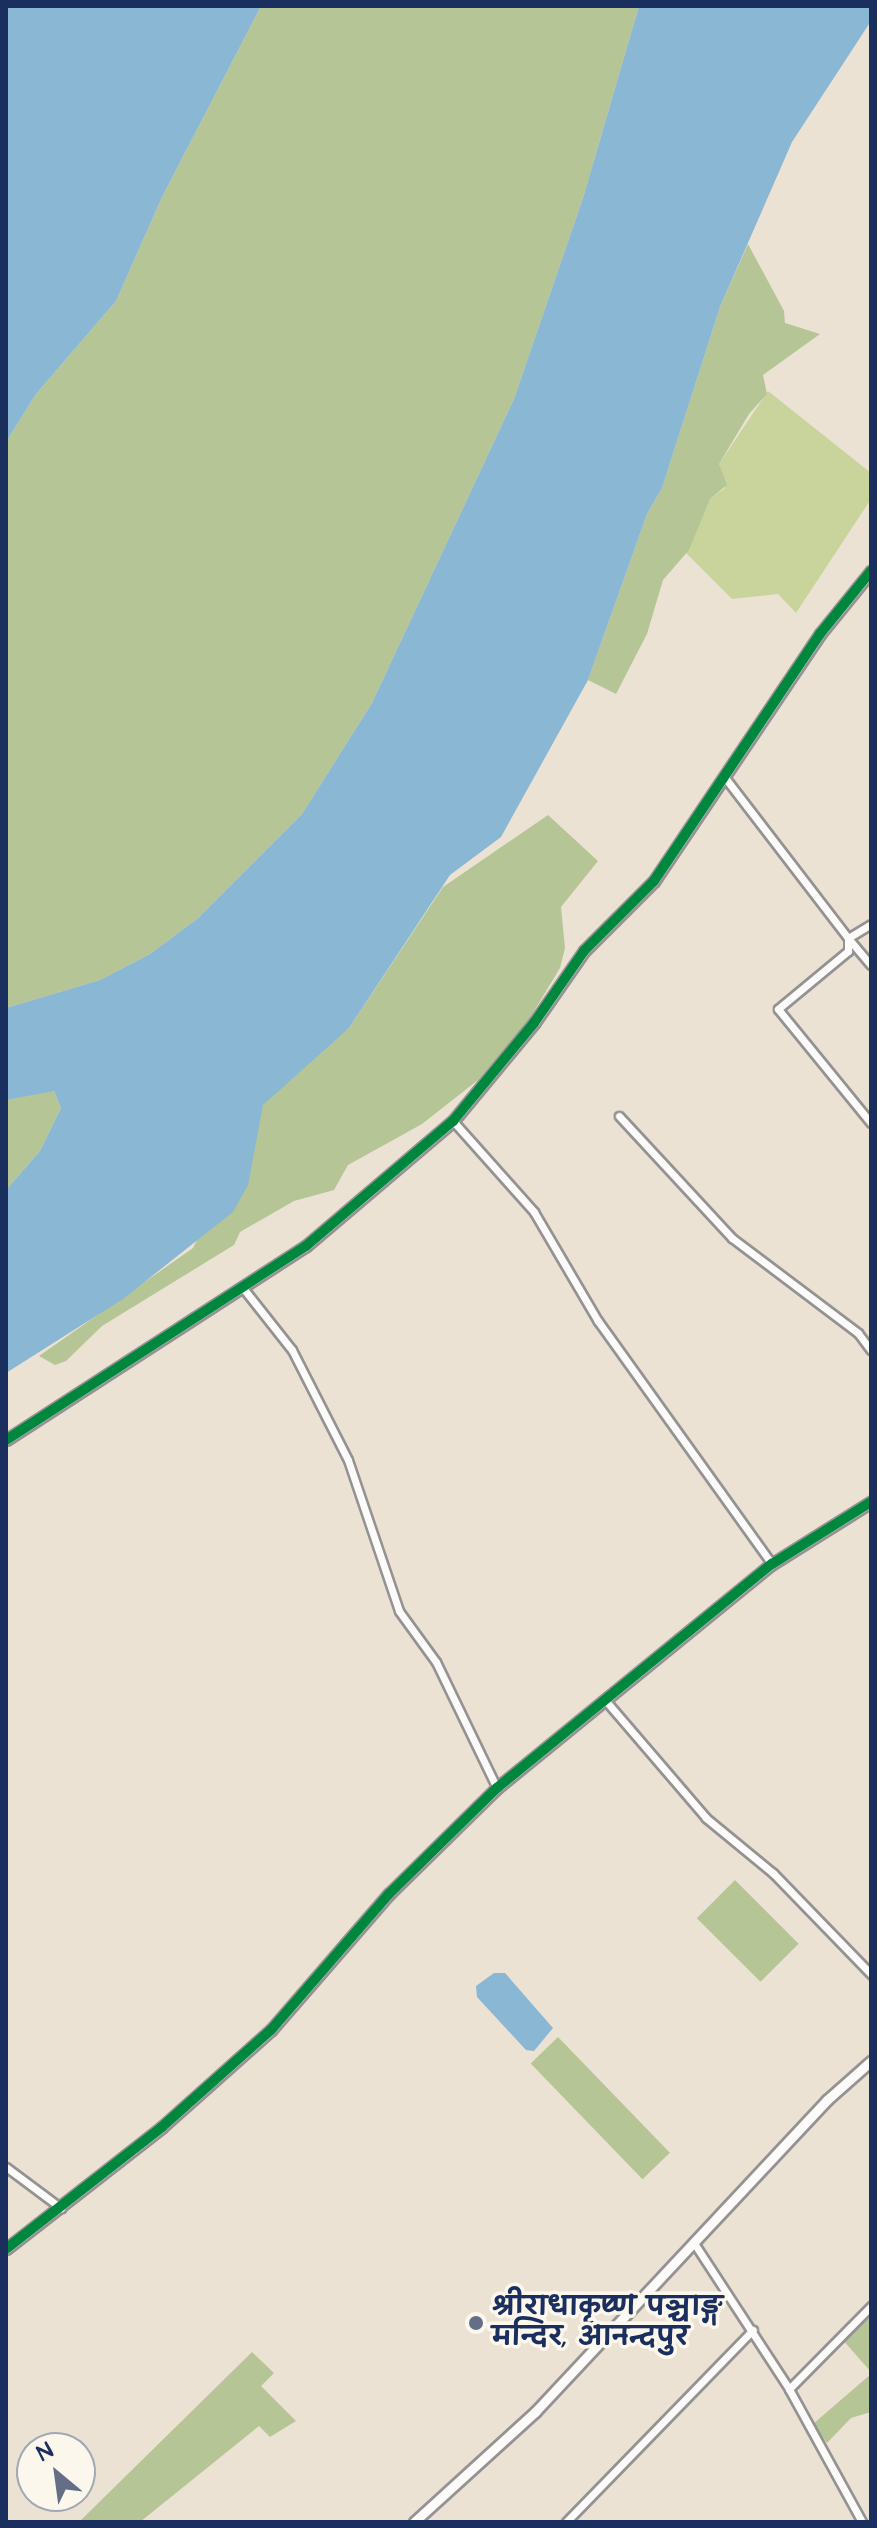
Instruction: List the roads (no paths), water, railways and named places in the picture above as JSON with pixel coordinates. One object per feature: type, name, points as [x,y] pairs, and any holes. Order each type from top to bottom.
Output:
[{"type":"street","points":[[6,1440],[306,1246],[453,1121],[534,1023],[584,951],[654,881],[726,779],[820,634],[871,571]]},
{"type":"street","points":[[726,779],[871,965]]},
{"type":"street","points":[[848,938],[871,924]]},
{"type":"street","points":[[848,938],[848,951],[778,1009],[871,1123]]},
{"type":"street","points":[[619,1116],[732,1238],[858,1333],[871,1350]]},
{"type":"street","points":[[453,1121],[534,1212],[598,1321],[772,1564]]},
{"type":"street","points":[[243,1288],[292,1350],[348,1460],[399,1611],[436,1662],[497,1788]]},
{"type":"street","points":[[6,2249],[61,2208],[271,2030],[379,1905],[497,1788],[772,1564],[871,1502]]},
{"type":"street","points":[[605,1700],[706,1818],[773,1873],[871,1974]]},
{"type":"street","points":[[414,2522],[535,2412],[834,2092],[871,2061]]},
{"type":"street","points":[[6,2167],[61,2208]]},
{"type":"street","points":[[694,2243],[789,2389],[862,2522]]},
{"type":"street","points":[[789,2389],[871,2306]]},
{"type":"street","points":[[566,2522],[753,2330]]},
{"type":"water","points":[[6,6],[261,6],[162,197],[116,301],[36,394],[6,442]]},
{"type":"water","points":[[639,6],[871,6],[871,21],[792,142],[720,307],[662,488],[647,514],[588,680],[501,837],[450,875],[349,1028],[263,1105],[248,1185],[233,1212],[123,1299],[6,1373],[6,1190],[40,1151],[61,1108],[54,1091],[6,1100],[6,1008],[100,980],[150,954],[197,919],[302,814],[372,703],[514,399],[583,198]]},
{"type":"water","points":[[494,1973],[505,1973],[553,2028],[534,2051],[526,2050],[477,1997],[476,1986]]},
{"type":"place","name":"श्रीराधाकृष्ण पञ्चाङ्ग मन्दिर, आनन्दपुर","points":[[476,2323]]}]
